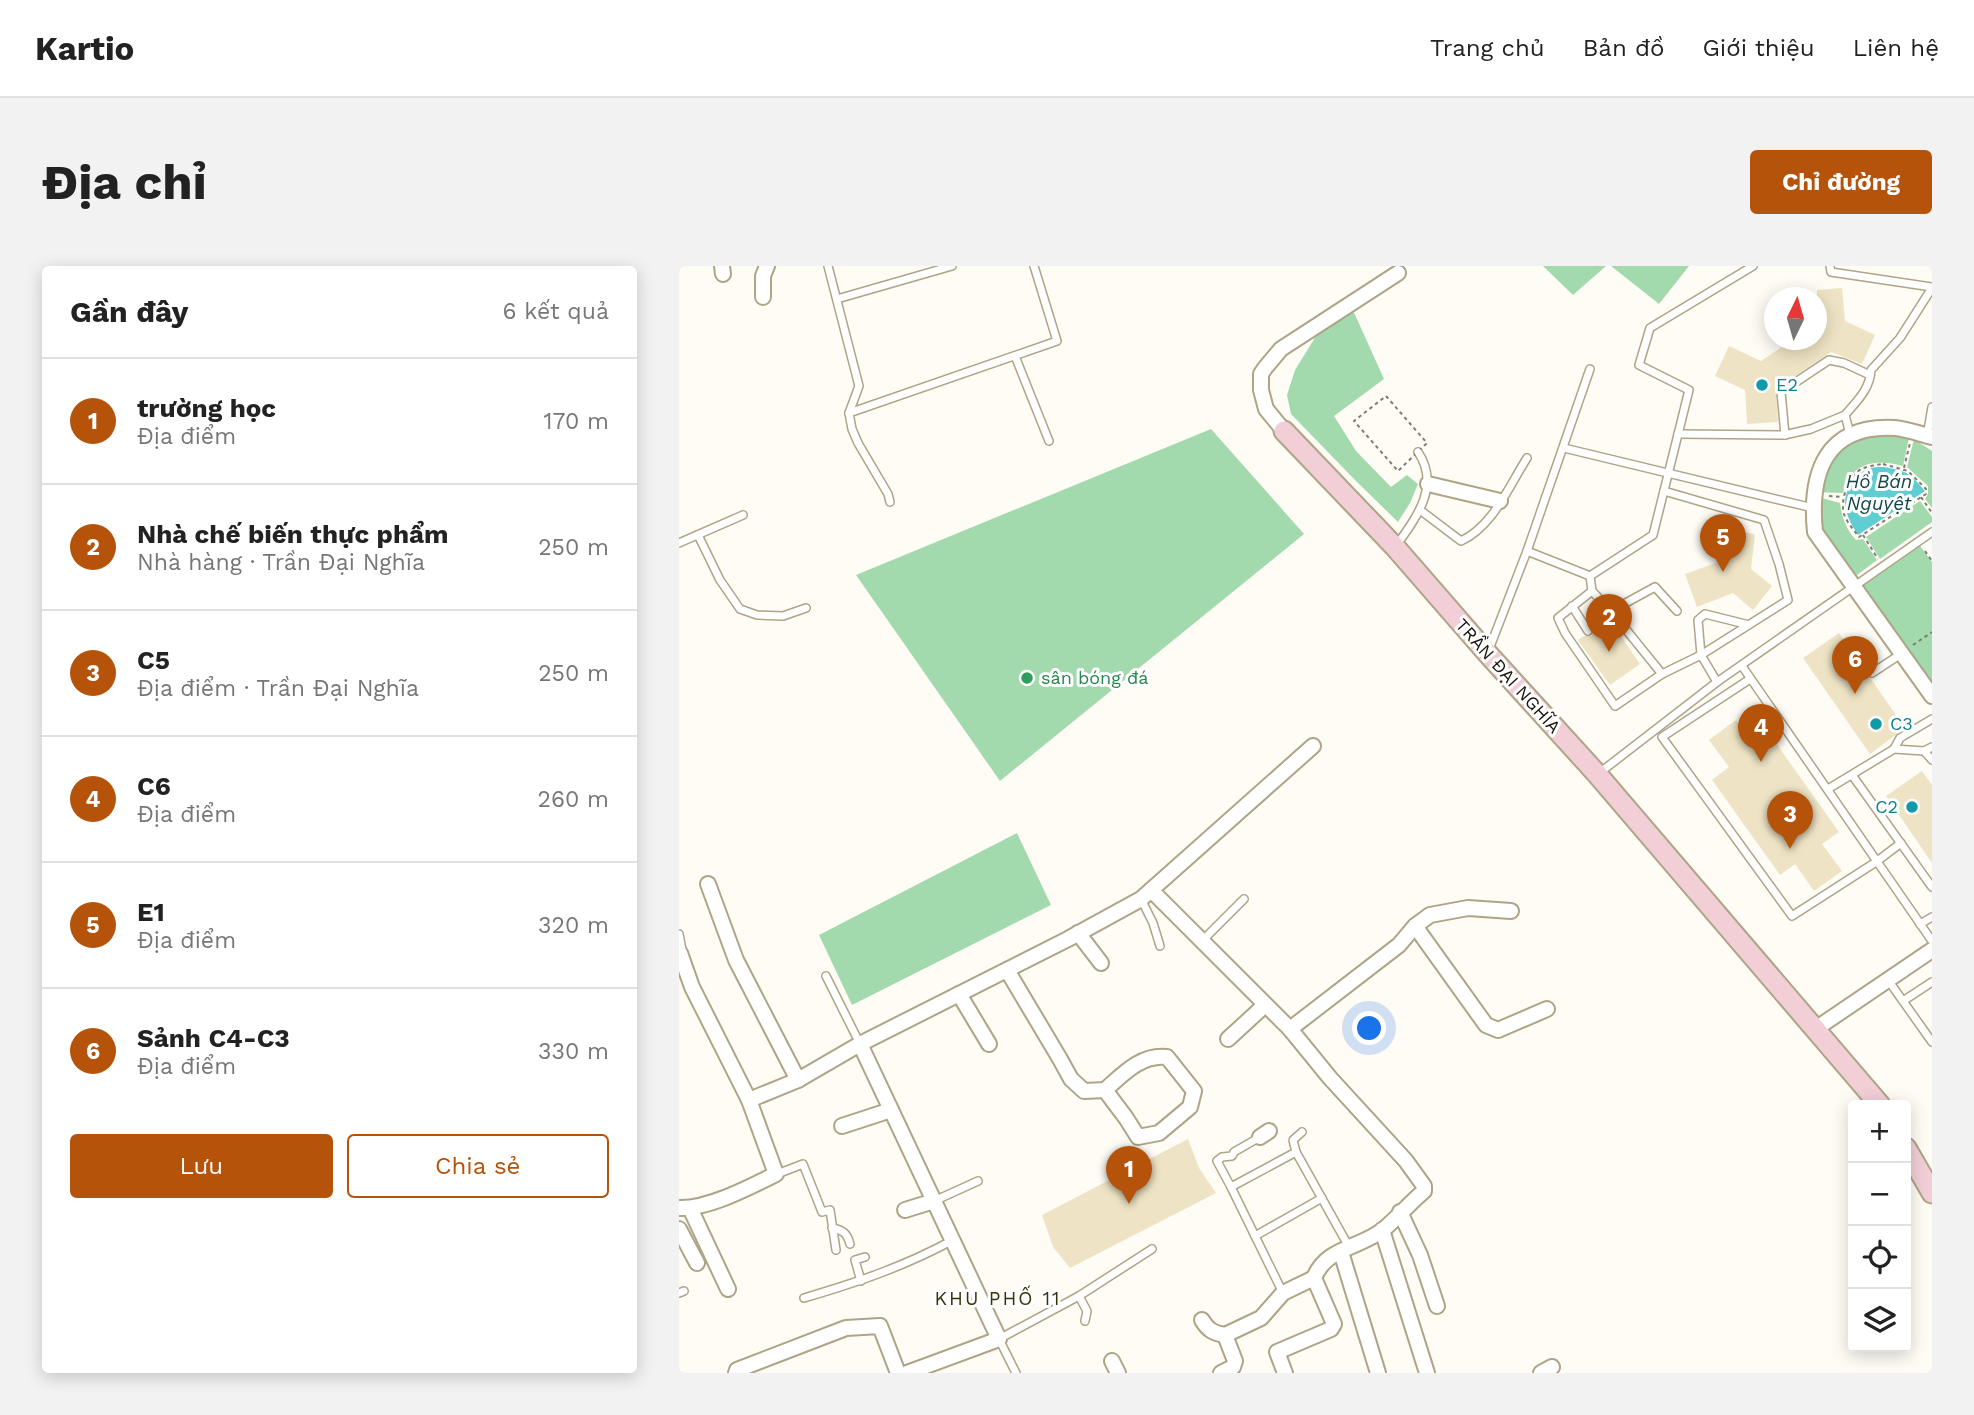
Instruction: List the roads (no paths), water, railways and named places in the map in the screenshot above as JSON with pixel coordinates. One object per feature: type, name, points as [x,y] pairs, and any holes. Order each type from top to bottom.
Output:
[{"type":"street","points":[[764,297],[763,276],[767,266]]},
{"type":"street","name":"TRẦN ĐẠI NGHĨA","points":[[1404,269],[1281,349],[1261,374],[1261,390],[1266,409],[1395,547],[1597,774],[1876,1100]]},
{"type":"street","points":[[1924,435],[1898,428],[1869,428],[1850,434],[1838,443],[1825,460],[1816,479],[1813,508],[1815,532],[1932,696]]},
{"type":"street","points":[[1428,484],[1500,501]]},
{"type":"street","points":[[749,1100],[798,1080],[860,1044],[1007,971],[1146,894],[1313,746]]},
{"type":"street","points":[[708,884],[736,960],[798,1080]]},
{"type":"street","points":[[1146,894],[1202,941],[1290,1029],[1330,1078],[1406,1161],[1424,1186],[1424,1191],[1383,1230],[1330,1256],[1314,1278],[1283,1293],[1261,1318],[1225,1335],[1208,1329],[1202,1320]]},
{"type":"street","points":[[1290,1029],[1399,945],[1415,926],[1430,915],[1468,908],[1511,911]]},
{"type":"street","points":[[1415,926],[1486,1025],[1498,1030],[1547,1009]]},
{"type":"street","points":[[1078,933],[1101,963]]},
{"type":"street","points":[[1814,1030],[1932,950]]},
{"type":"street","points":[[680,953],[692,987],[749,1100],[776,1174],[734,1194],[684,1208],[728,1289]]},
{"type":"street","points":[[1007,971],[1071,1079],[1084,1091],[1105,1090],[1141,1061],[1160,1056],[1167,1057],[1194,1091],[1190,1107],[1159,1133],[1137,1137],[1105,1090]]},
{"type":"street","points":[[959,994],[989,1044]]},
{"type":"street","points":[[1227,1040],[1265,1005]]},
{"type":"street","points":[[860,1044],[999,1339],[907,1373]]},
{"type":"street","points":[[842,1126],[891,1110]]},
{"type":"street","points":[[1911,1157],[1932,1193]]},
{"type":"street","points":[[905,1210],[934,1201]]},
{"type":"street","points":[[1400,1212],[1420,1255],[1437,1306]]},
{"type":"street","points":[[679,1229],[697,1263]]},
{"type":"street","points":[[1383,1230],[1427,1373]]},
{"type":"street","points":[[1345,1249],[1378,1373]]},
{"type":"street","points":[[1285,1373],[1277,1352],[1331,1329],[1334,1324],[1314,1278]]},
{"type":"street","points":[[736,1373],[737,1370],[846,1328],[880,1326],[898,1373]]},
{"type":"street","points":[[1221,1373],[1233,1367],[1234,1361],[1225,1335]]},
{"type":"lane","points":[[828,266],[859,386],[849,413],[852,429],[890,502]]},
{"type":"lane","points":[[837,299],[952,266]]},
{"type":"lane","points":[[849,413],[1057,341],[1034,266]]},
{"type":"lane","points":[[1590,576],[1653,536],[1689,390],[1639,365],[1650,328],[1753,266]]},
{"type":"lane","points":[[1678,434],[1785,435],[1811,429],[1845,415],[1864,394],[1871,370],[1900,338],[1932,288],[1831,272],[1830,266]]},
{"type":"lane","points":[[1015,356],[1049,441]]},
{"type":"lane","points":[[1785,435],[1781,393],[1829,360],[1870,374]]},
{"type":"lane","points":[[1488,654],[1590,369]]},
{"type":"lane","points":[[1924,435],[1932,407]]},
{"type":"lane","points":[[1845,415],[1850,434]]},
{"type":"lane","points":[[1563,448],[1813,508]]},
{"type":"lane","points":[[1395,547],[1420,510],[1428,484],[1418,452]]},
{"type":"lane","points":[[1420,510],[1461,541],[1474,535],[1491,519],[1527,458]]},
{"type":"lane","points":[[1592,592],[1557,618],[1615,706],[1663,674],[1701,655],[1788,600],[1764,520],[1664,491]]},
{"type":"lane","points":[[679,543],[743,515]]},
{"type":"lane","points":[[1597,774],[1717,682],[1932,532]]},
{"type":"lane","points":[[698,535],[720,580],[740,608],[757,615],[783,617],[806,608]]},
{"type":"lane","points":[[1527,551],[1590,576]]},
{"type":"lane","points":[[1590,576],[1592,592],[1663,674]]},
{"type":"lane","points":[[1611,611],[1655,587],[1677,611]]},
{"type":"lane","points":[[1572,607],[1588,631]]},
{"type":"lane","points":[[1717,682],[1701,655],[1698,620],[1705,614],[1749,625]]},
{"type":"lane","points":[[1872,673],[1901,654]]},
{"type":"lane","points":[[1742,666],[1932,941]]},
{"type":"lane","points":[[1750,679],[1662,737],[1792,916],[1901,843]]},
{"type":"lane","points":[[1828,789],[1894,749],[1900,738],[1932,719]]},
{"type":"lane","points":[[1894,749],[1924,751],[1932,747]]},
{"type":"lane","points":[[1924,751],[1932,760]]},
{"type":"lane","points":[[1852,775],[1932,887]]},
{"type":"lane","points":[[1146,894],[1160,946]]},
{"type":"lane","points":[[1202,941],[1244,899]]},
{"type":"lane","points":[[1920,924],[1932,917]]},
{"type":"lane","points":[[679,934],[680,953]]},
{"type":"lane","points":[[826,976],[860,1044]]},
{"type":"lane","points":[[1888,980],[1932,1042]]},
{"type":"lane","points":[[1903,1001],[1932,982]]},
{"type":"lane","points":[[1302,1132],[1293,1140],[1296,1152],[1322,1198],[1345,1249]]},
{"type":"lane","points":[[1264,1134],[1231,1156],[1217,1161],[1283,1293]]},
{"type":"lane","points":[[1231,1187],[1296,1152]]},
{"type":"lane","points":[[776,1174],[803,1164],[823,1212],[829,1210],[836,1251]]},
{"type":"lane","points":[[934,1201],[978,1181]]},
{"type":"lane","points":[[1255,1236],[1322,1198]]},
{"type":"lane","points":[[832,1228],[848,1235],[850,1244]]},
{"type":"lane","points":[[804,1298],[861,1281],[919,1259],[953,1240]]},
{"type":"lane","points":[[1016,1373],[999,1339],[1079,1296],[1152,1249]]},
{"type":"lane","points":[[861,1281],[855,1260],[865,1257]]},
{"type":"lane","points":[[1079,1296],[1087,1313],[1085,1321]]},
{"type":"water","name":"Hồ Bán Nguyệt","points":[[1884,467],[1907,474],[1925,491],[1858,535],[1846,510],[1847,492],[1853,480],[1863,472]]},
{"type":"place","name":"E2","points":[[1762,385]]},
{"type":"place","name":"E1","points":[[1723,572]]},
{"type":"place","name":"Nhà chế biến thực phẩm","points":[[1609,652]]},
{"type":"place","name":"sân bóng đá","points":[[1027,678]]},
{"type":"place","name":"Sảnh C4-C3","points":[[1855,694]]},
{"type":"place","name":"C3","points":[[1876,724]]},
{"type":"place","name":"C6","points":[[1761,762]]},
{"type":"place","name":"C2","points":[[1912,807]]},
{"type":"place","name":"C5","points":[[1790,849]]},
{"type":"place","name":"trường học","points":[[1129,1204]]},
{"type":"district","name":"KHU PHỐ 11","points":[[998,1298]]}]
